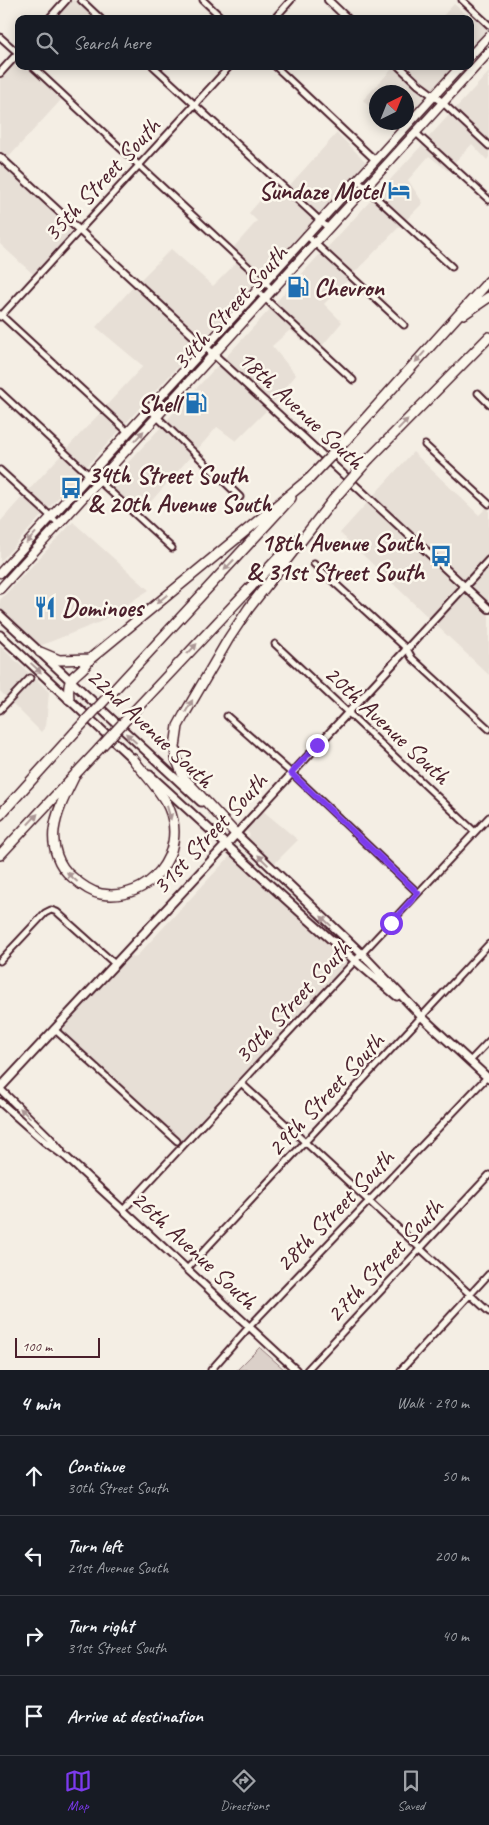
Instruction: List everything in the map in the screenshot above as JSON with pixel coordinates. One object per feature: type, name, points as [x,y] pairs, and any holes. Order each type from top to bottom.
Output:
[{"type":"highway","points":[[474,52],[489,36]]},
{"type":"highway","name":"34th Street South","points":[[474,68],[489,52]]},
{"type":"highway","name":"34th Street South","points":[[0,573],[457,70]]},
{"type":"highway","name":"34th Street South","points":[[0,589],[472,70]]},
{"type":"highway","points":[[0,815],[346,440],[489,281]]},
{"type":"highway","points":[[453,321],[489,297]]},
{"type":"highway","points":[[0,854],[369,459],[489,337]]},
{"type":"highway","points":[[69,699],[70,679],[90,659],[310,478]]},
{"type":"highway","points":[[236,834],[184,778],[176,758],[178,726],[229,638],[261,592],[332,500]]},
{"type":"highway","points":[[40,652],[59,660],[90,659]]},
{"type":"highway","points":[[76,773],[60,806],[54,830],[54,844],[61,865],[78,883],[100,894],[133,891],[152,881],[160,871],[169,856],[173,845],[174,833],[170,809],[132,759]]},
{"type":"main road","name":"22nd Avenue South","points":[[0,615],[362,954],[422,1017]]},
{"type":"main road","name":"22nd Avenue South","points":[[0,635],[132,759],[355,962],[422,1017],[488,1078]]},
{"type":"main road","name":"31st Street South","points":[[0,1088],[236,834]]},
{"type":"street","points":[[53,15],[66,0]]},
{"type":"street","points":[[81,0],[97,15]]},
{"type":"street","points":[[203,0],[219,15]]},
{"type":"street","points":[[278,15],[291,0]]},
{"type":"street","points":[[328,0],[344,15]]},
{"type":"street","points":[[462,0],[489,25]]},
{"type":"street","points":[[0,37],[15,50]]},
{"type":"street","points":[[0,73],[15,56]]},
{"type":"street","points":[[36,70],[272,289]]},
{"type":"street","points":[[157,70],[328,228]]},
{"type":"street","name":"35th Street South","points":[[0,316],[226,70]]},
{"type":"street","points":[[279,70],[375,160]]},
{"type":"street","points":[[404,70],[442,102],[489,146]]},
{"type":"street","points":[[415,132],[489,200]]},
{"type":"street","name":"18th Avenue South","points":[[0,158],[489,609]]},
{"type":"street","points":[[357,180],[452,267]]},
{"type":"street","points":[[306,235],[404,325]]},
{"type":"street","points":[[256,290],[353,380]]},
{"type":"street","points":[[0,316],[128,432]]},
{"type":"street","points":[[0,392],[89,475],[99,481],[172,548]]},
{"type":"street","points":[[478,393],[489,404]]},
{"type":"street","points":[[149,409],[240,497]]},
{"type":"street","points":[[425,445],[489,504]]},
{"type":"street","points":[[0,470],[59,524]]},
{"type":"street","name":"31st Street South","points":[[236,834],[489,560]]},
{"type":"street","points":[[314,564],[407,649],[412,658],[489,729]]},
{"type":"street","name":"20th Avenue South","points":[[275,644],[475,832]]},
{"type":"street","points":[[0,710],[30,678]]},
{"type":"street","points":[[228,716],[418,893]]},
{"type":"street","name":"30th Street South","points":[[123,1210],[489,817]]},
{"type":"street","points":[[0,961],[45,913],[51,910],[57,912],[114,964]]},
{"type":"street","name":"29th Street South","points":[[187,1269],[489,944]]},
{"type":"street","points":[[54,1029],[177,1141]]},
{"type":"street","points":[[470,1061],[489,1040]]},
{"type":"street","name":"28th Street South","points":[[211,1370],[249,1326],[488,1078]]},
{"type":"street","points":[[241,1083],[489,1312]]},
{"type":"street","name":"26th Avenue South","points":[[0,1088],[49,1137],[66,1157],[296,1370]]},
{"type":"street","name":"26th Avenue South","points":[[0,1102],[45,1142],[66,1157]]},
{"type":"street","name":"27th Street South","points":[[307,1370],[489,1175]]},
{"type":"street","points":[[401,1370],[489,1274]]},
{"type":"shaded area","points":[[70,0],[76,0],[93,15],[57,15]]},
{"type":"shaded area","points":[[454,4],[467,15],[444,15]]},
{"type":"shaded area","points":[[474,16],[489,29],[474,45]]},
{"type":"shaded area","points":[[15,61],[15,70],[31,70],[61,100],[7,159],[0,153],[0,77]]},
{"type":"shaded area","points":[[391,70],[398,70],[428,96],[414,111],[414,85],[377,85]]},
{"type":"shaded area","points":[[408,70],[451,70],[432,91]]},
{"type":"shaded area","points":[[489,72],[489,141],[455,109]]},
{"type":"shaded area","points":[[369,94],[369,106],[363,100]]},
{"type":"shaded area","points":[[450,114],[489,150],[487,160],[472,144],[454,163],[427,139]]},
{"type":"shaded area","points":[[337,133],[366,162],[318,215],[288,187]]},
{"type":"shaded area","points":[[423,144],[450,168],[448,171],[429,156],[408,180],[423,203],[406,220],[377,194]]},
{"type":"shaded area","points":[[0,162],[73,233],[34,275],[0,244]]},
{"type":"shaded area","points":[[273,186],[282,193],[284,192],[314,220],[262,275],[233,248],[257,221],[249,213]]},
{"type":"shaded area","points":[[372,199],[401,225],[353,274],[326,249]]},
{"type":"shaded area","points":[[171,249],[213,286],[238,261],[258,280],[203,340],[139,281]]},
{"type":"shaded area","points":[[321,253],[349,279],[324,304],[342,322],[322,346],[275,303]]},
{"type":"shaded area","points":[[134,286],[198,345],[124,425],[105,407],[143,366],[96,327]]},
{"type":"shaded area","points":[[271,308],[318,351],[316,353],[290,330],[272,346],[296,375],[272,404],[224,359]]},
{"type":"shaded area","points":[[219,364],[268,409],[236,441],[217,427],[197,450],[166,421]]},
{"type":"shaded area","points":[[101,412],[120,430],[86,467],[66,449]]},
{"type":"shaded area","points":[[162,426],[192,455],[140,514],[108,484]]},
{"type":"shaded area","points":[[413,452],[479,515],[487,507],[489,509],[489,556],[465,582],[372,497]]},
{"type":"shaded area","points":[[62,454],[81,472],[48,509],[28,491]]},
{"type":"shaded area","points":[[23,496],[43,514],[0,562],[0,522]]},
{"type":"shaded area","points":[[368,502],[460,587],[430,619],[340,533]]},
{"type":"shaded area","points":[[73,522],[149,590],[100,622],[42,645],[36,643],[0,610],[0,600]]},
{"type":"shaded area","points":[[489,565],[489,604],[469,586]]},
{"type":"shaded area","points":[[464,591],[489,614],[489,675],[435,624]]},
{"type":"shaded area","points":[[0,646],[29,673],[7,698],[0,691]]},
{"type":"shaded area","points":[[34,677],[49,692],[46,726],[41,732],[11,702]]},
{"type":"shaded area","points":[[262,810],[298,840],[273,865],[246,839],[250,835],[245,829]]},
{"type":"shaded area","points":[[232,854],[350,962],[179,1145],[181,1141],[60,1029],[129,953],[135,958]]},
{"type":"shaded area","points":[[260,1347],[261,1349],[285,1370],[237,1370]]},
{"type":"place","name":"Sundaze Motel","points":[[399,190]]},
{"type":"place","name":"Chevron","points":[[298,287]]},
{"type":"place","name":"Shell","points":[[196,403]]},
{"type":"place","name":"34th Street South & 20th Avenue South","points":[[71,488]]},
{"type":"place","name":"18th Avenue South & 31st Street South","points":[[441,556]]},
{"type":"place","name":"Dominoes","points":[[45,607]]},
{"type":"route","points":[[317,745],[291,773],[418,893],[391,923]]}]
